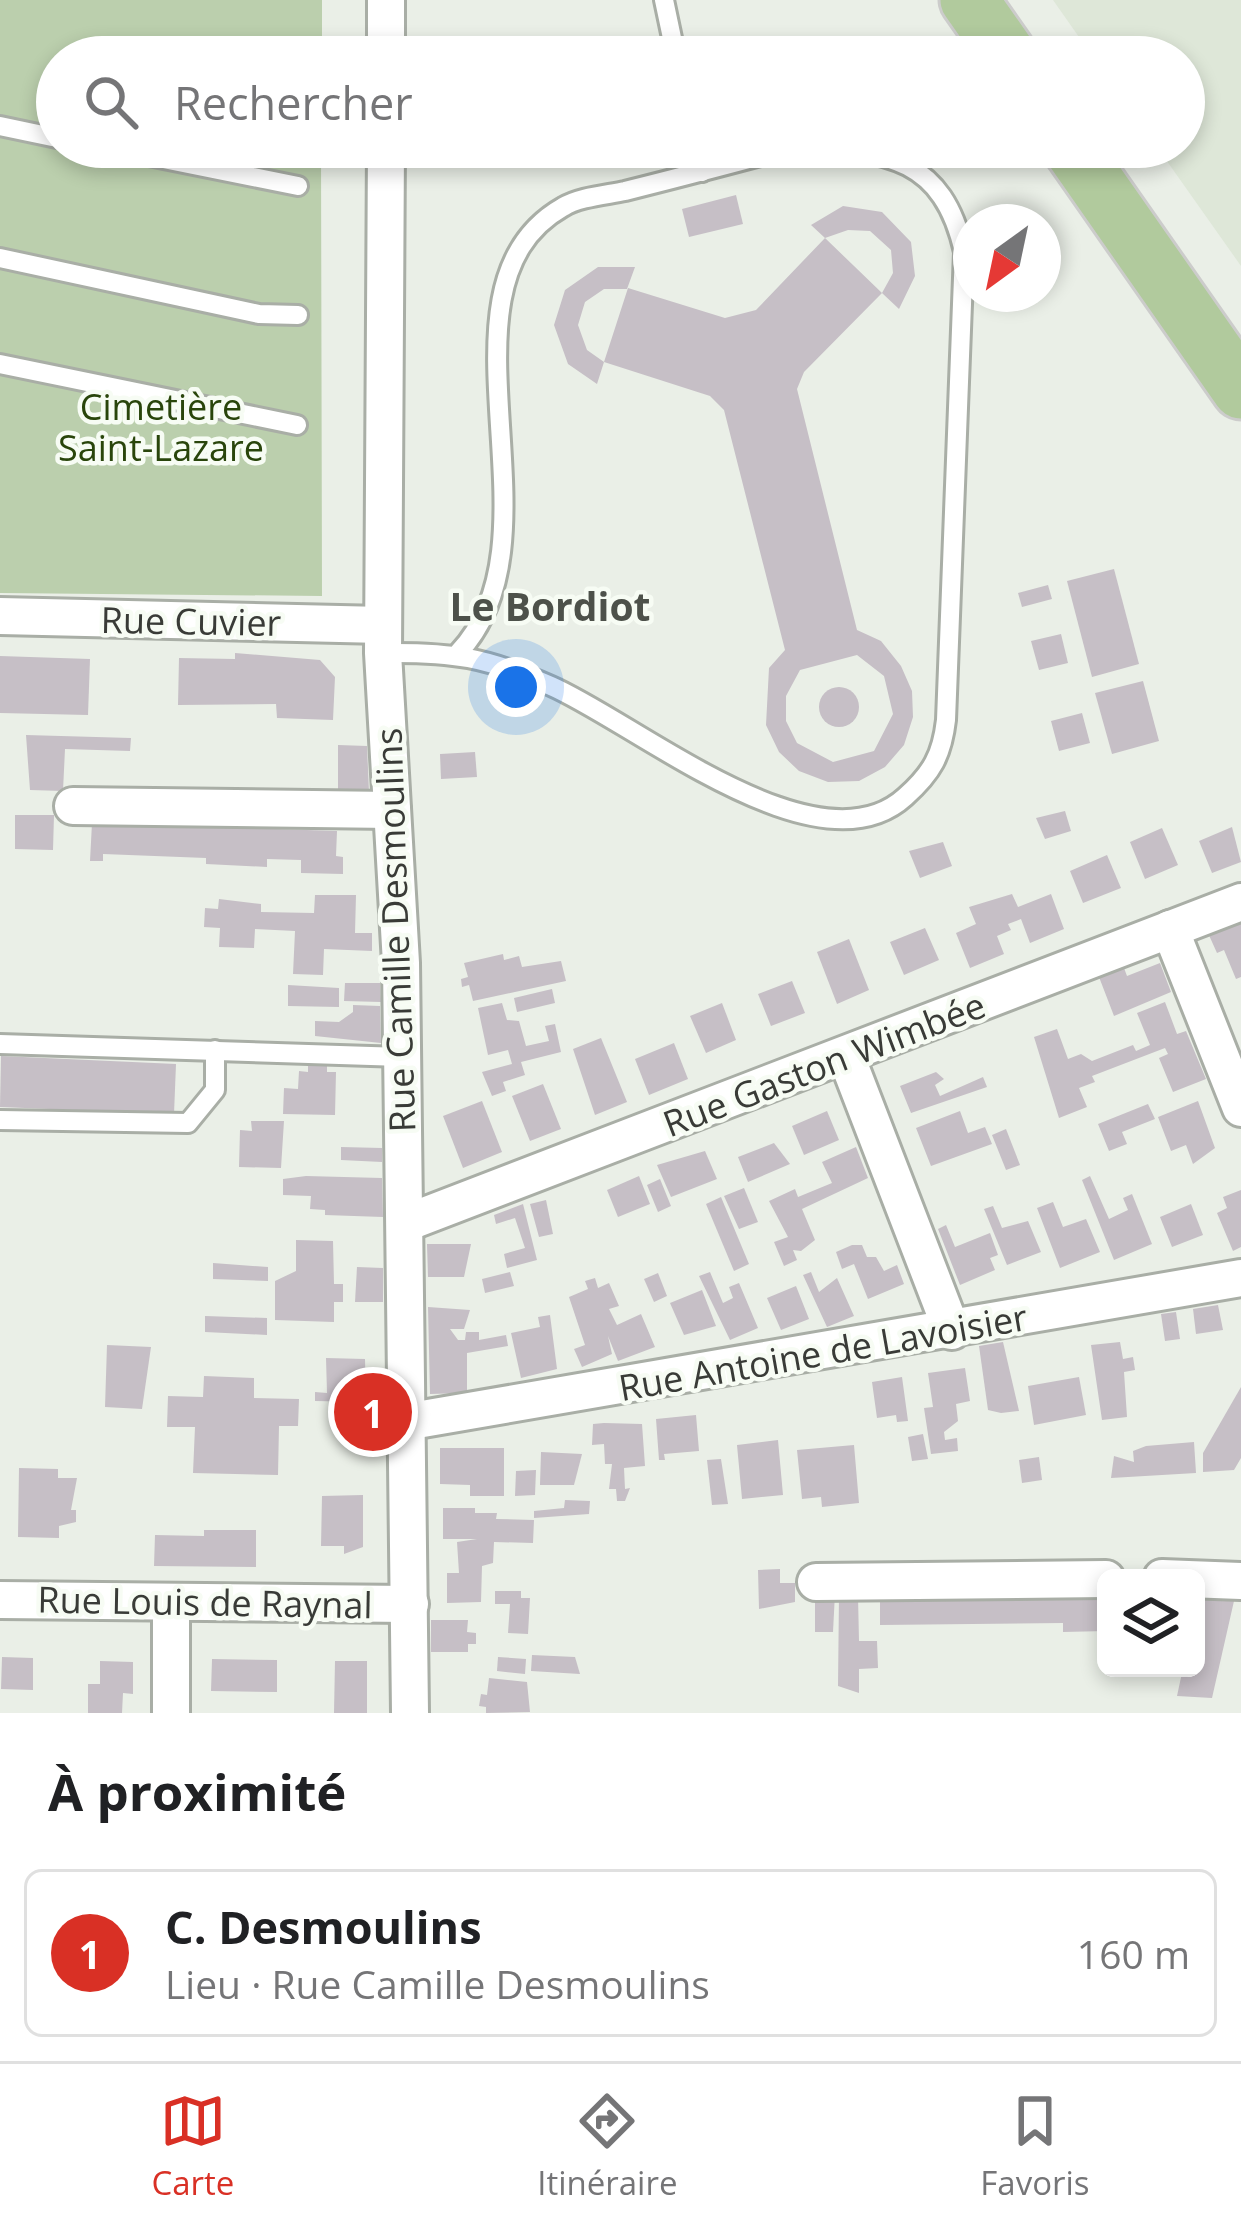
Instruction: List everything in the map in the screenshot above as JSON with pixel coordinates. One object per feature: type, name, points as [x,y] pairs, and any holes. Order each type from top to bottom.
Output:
[{"type":"main road","points":[[969,0],[994,36]]},
{"type":"main road","points":[[1086,168],[1241,390]]},
{"type":"street","points":[[386,0],[386,36]]},
{"type":"street","name":"Rue Camille Desmoulins","points":[[386,168],[383,639],[402,1057],[410,1713]]},
{"type":"street","name":"Rue Cuvier","points":[[0,616],[383,639]]},
{"type":"street","points":[[73,806],[392,810]]},
{"type":"street","name":"Rue Gaston Wimbée","points":[[406,1222],[1241,902]]},
{"type":"street","points":[[1170,929],[1241,1108]]},
{"type":"street","points":[[846,1056],[952,1331]]},
{"type":"street","name":"Rue Antoine de Lavoisier","points":[[404,1422],[1241,1278]]},
{"type":"street","points":[[815,1582],[1097,1579]]},
{"type":"street","points":[[1205,1580],[1241,1581]]},
{"type":"street","name":"Rue Louis de Raynal","points":[[0,1600],[410,1604]]},
{"type":"street","points":[[171,1602],[171,1713]]},
{"type":"lane","points":[[664,0],[672,36]]},
{"type":"lane","points":[[0,126],[36,133]]},
{"type":"lane","points":[[208,168],[298,186]]},
{"type":"lane","points":[[700,168],[701,172]]},
{"type":"lane","points":[[459,652],[482,618],[496,567],[504,501],[505,438],[493,327],[504,276],[532,233],[563,206],[717,168]]},
{"type":"lane","points":[[383,639],[459,652],[549,685],[758,801],[802,816],[866,818],[897,804],[938,761],[946,720],[964,252],[957,219],[941,192],[909,168]]},
{"type":"lane","points":[[0,259],[259,314],[298,315]]},
{"type":"lane","points":[[0,364],[298,424]]},
{"type":"lane","points":[[0,1044],[402,1057]]},
{"type":"lane","points":[[0,1120],[188,1123],[215,1090],[215,1050]]},
{"type":"shaded area","points":[[1053,0],[1241,0],[1241,266],[1172,168],[1205,168],[1205,36],[1078,36]]},
{"type":"green space","name":"Cimetière Saint-Lazare","points":[[0,0],[322,0],[322,36],[36,36],[36,168],[321,168],[322,596],[0,593]]},
{"type":"building","points":[[736,195],[743,224],[689,237],[682,209]]},
{"type":"building","points":[[843,206],[882,212],[911,242],[915,276],[899,309],[882,293],[893,273],[891,250],[870,231],[848,230],[825,238],[811,225]]},
{"type":"building","points":[[825,238],[882,293],[804,372],[797,389],[857,630],[881,641],[901,666],[912,691],[913,717],[904,745],[885,767],[859,781],[828,782],[799,771],[779,752],[766,725],[769,668],[785,650],[724,410],[710,396],[604,362],[628,288],[725,318],[756,310]],"holes":[[[857,655],[884,676],[893,714],[874,751],[833,762],[797,743],[786,721],[786,696],[800,670]]]},
{"type":"building","points":[[598,267],[635,267],[627,289],[604,289],[585,302],[578,325],[587,350],[604,362],[597,384],[568,364],[554,325],[565,290]]},
{"type":"building","points":[[1114,569],[1139,664],[1092,677],[1067,581]]},
{"type":"building","points":[[1048,585],[1052,599],[1022,607],[1018,593]]},
{"type":"building","points":[[1061,634],[1068,663],[1039,670],[1031,641]]},
{"type":"building","points":[[235,653],[320,660],[335,677],[333,720],[277,718],[276,704],[178,705],[179,658],[235,659]]},
{"type":"building","points":[[0,656],[90,659],[88,715],[0,713]]},
{"type":"building","points":[[1143,681],[1159,741],[1112,754],[1095,693]]},
{"type":"building","points":[[839,687],[853,693],[859,707],[853,721],[839,727],[825,721],[819,707],[825,693]]},
{"type":"building","points":[[1082,713],[1090,743],[1059,751],[1051,721]]},
{"type":"building","points":[[26,735],[131,738],[130,751],[65,749],[63,791],[30,790]]},
{"type":"building","points":[[338,745],[367,746],[369,792],[338,791]]},
{"type":"building","points":[[475,752],[477,777],[441,779],[440,754]]},
{"type":"building","points":[[1065,811],[1071,831],[1045,839],[1036,818]]},
{"type":"building","points":[[15,815],[54,815],[53,850],[15,849]]},
{"type":"building","points":[[92,823],[337,831],[336,856],[343,857],[343,874],[301,873],[301,860],[267,859],[267,867],[206,864],[206,858],[103,854],[103,861],[90,861]]},
{"type":"building","points":[[1232,827],[1241,862],[1212,873],[1199,841]]},
{"type":"building","points":[[1162,828],[1178,865],[1145,879],[1130,842]]},
{"type":"building","points":[[943,842],[952,866],[920,878],[909,851]]},
{"type":"building","points":[[1107,855],[1121,888],[1083,903],[1070,871]]},
{"type":"building","points":[[1012,894],[1018,907],[1051,894],[1064,929],[1030,943],[1021,919],[1008,924],[1011,930],[997,936],[1004,954],[970,968],[956,933],[976,924],[969,907]]},
{"type":"building","points":[[315,895],[356,895],[355,933],[372,933],[372,951],[324,949],[323,975],[293,974],[295,931],[255,929],[254,948],[219,947],[220,928],[204,927],[205,908],[218,909],[219,899],[261,904],[261,912],[314,913]]},
{"type":"building","points":[[1241,920],[1241,977],[1236,979],[1224,950],[1217,953],[1208,933]]},
{"type":"building","points":[[925,928],[939,960],[904,975],[890,942]]},
{"type":"building","points":[[849,939],[869,990],[837,1004],[817,952]]},
{"type":"building","points":[[503,954],[504,960],[519,956],[522,967],[561,961],[566,981],[473,1001],[469,985],[462,987],[461,979],[468,977],[464,963]]},
{"type":"building","points":[[1160,963],[1171,992],[1114,1016],[1099,977],[1124,968],[1127,976]]},
{"type":"building","points":[[792,981],[805,1013],[771,1026],[758,994]]},
{"type":"building","points":[[345,983],[380,983],[381,1002],[344,1001]]},
{"type":"building","points":[[288,985],[339,988],[339,1007],[288,1006]]},
{"type":"building","points":[[552,989],[555,1003],[517,1012],[514,998]]},
{"type":"building","points":[[1165,1002],[1177,1034],[1186,1031],[1206,1079],[1173,1092],[1159,1058],[1168,1054],[1165,1048],[1092,1076],[1095,1082],[1079,1088],[1087,1107],[1059,1118],[1034,1037],[1057,1029],[1068,1059],[1081,1054],[1092,1061],[1133,1045],[1136,1051],[1150,1045],[1137,1013]]},
{"type":"building","points":[[502,1003],[507,1020],[519,1021],[526,1046],[549,1041],[545,1026],[555,1024],[561,1052],[521,1062],[525,1075],[503,1082],[506,1091],[492,1096],[482,1072],[512,1064],[508,1050],[488,1055],[478,1008]]},
{"type":"building","points":[[722,1003],[736,1040],[706,1053],[690,1016]]},
{"type":"building","points":[[353,1005],[380,1006],[381,1043],[315,1036],[315,1021],[339,1022],[353,1012]]},
{"type":"building","points":[[601,1038],[627,1102],[595,1115],[573,1049]]},
{"type":"building","points":[[674,1043],[688,1079],[649,1095],[635,1059]]},
{"type":"building","points":[[1,1056],[176,1064],[174,1114],[0,1107]]},
{"type":"building","points":[[308,1064],[327,1064],[327,1072],[336,1072],[335,1115],[283,1114],[284,1088],[298,1089],[299,1071],[308,1072]]},
{"type":"building","points":[[936,1072],[944,1079],[935,1085],[940,1096],[983,1077],[987,1087],[911,1113],[900,1086]]},
{"type":"building","points":[[543,1084],[561,1129],[530,1141],[512,1096]]},
{"type":"building","points":[[482,1101],[502,1152],[463,1168],[443,1116]]},
{"type":"building","points":[[1198,1101],[1215,1148],[1193,1164],[1186,1145],[1171,1151],[1158,1117]]},
{"type":"building","points":[[1148,1104],[1155,1119],[1122,1132],[1127,1144],[1109,1151],[1098,1124]]},
{"type":"building","points":[[827,1111],[839,1140],[804,1155],[792,1126]]},
{"type":"building","points":[[960,1111],[968,1133],[985,1127],[992,1144],[931,1166],[916,1128]]},
{"type":"building","points":[[251,1121],[284,1121],[281,1168],[239,1167],[240,1130],[252,1131]]},
{"type":"building","points":[[1006,1129],[1020,1165],[1006,1170],[992,1135]]},
{"type":"building","points":[[774,1143],[790,1164],[748,1182],[738,1157]]},
{"type":"building","points":[[341,1147],[382,1148],[382,1162],[341,1160]]},
{"type":"building","points":[[856,1147],[868,1178],[802,1209],[815,1240],[801,1251],[793,1250],[797,1260],[784,1266],[774,1242],[788,1237],[769,1201],[795,1189],[798,1197],[832,1183],[822,1162]]},
{"type":"building","points":[[705,1151],[717,1179],[671,1197],[657,1165]]},
{"type":"building","points":[[639,1176],[650,1204],[618,1217],[607,1190]]},
{"type":"building","points":[[1090,1176],[1109,1219],[1128,1210],[1123,1198],[1132,1194],[1152,1244],[1114,1260],[1082,1180]]},
{"type":"building","points":[[382,1178],[383,1217],[325,1215],[325,1210],[310,1209],[311,1196],[283,1195],[283,1179]]},
{"type":"building","points":[[660,1179],[671,1206],[658,1212],[647,1185]]},
{"type":"building","points":[[744,1188],[758,1222],[739,1229],[724,1196]]},
{"type":"building","points":[[1241,1190],[1241,1247],[1233,1251],[1217,1213],[1227,1208],[1223,1197]]},
{"type":"building","points":[[721,1197],[749,1264],[734,1271],[706,1204]]},
{"type":"building","points":[[546,1200],[553,1234],[539,1237],[530,1204]]},
{"type":"building","points":[[1053,1202],[1063,1227],[1086,1219],[1100,1252],[1060,1268],[1037,1208]]},
{"type":"building","points":[[523,1204],[537,1260],[507,1268],[504,1254],[525,1248],[515,1218],[496,1224],[494,1215]]},
{"type":"building","points":[[1191,1204],[1203,1235],[1172,1247],[1160,1217]]},
{"type":"building","points":[[993,1206],[1002,1228],[1028,1221],[1041,1252],[1007,1265],[984,1209]]},
{"type":"building","points":[[946,1225],[955,1247],[990,1233],[998,1255],[990,1258],[995,1270],[960,1285],[938,1229]]},
{"type":"building","points":[[296,1240],[333,1241],[334,1284],[343,1284],[343,1302],[334,1302],[334,1322],[275,1320],[275,1281],[296,1271]]},
{"type":"building","points":[[427,1244],[471,1244],[464,1277],[428,1277]]},
{"type":"building","points":[[862,1245],[867,1257],[876,1257],[884,1271],[897,1265],[904,1284],[868,1299],[854,1264],[842,1269],[836,1252]]},
{"type":"building","points":[[213,1263],[268,1267],[268,1281],[213,1279]]},
{"type":"building","points":[[357,1267],[383,1268],[383,1302],[355,1302]]},
{"type":"building","points":[[510,1272],[514,1286],[485,1293],[482,1279]]},
{"type":"building","points":[[710,1272],[723,1303],[733,1298],[729,1287],[739,1283],[758,1328],[730,1340],[699,1276]]},
{"type":"building","points":[[811,1272],[819,1292],[837,1278],[854,1316],[827,1327],[803,1275]]},
{"type":"building","points":[[658,1273],[667,1296],[654,1302],[644,1279]]},
{"type":"building","points":[[595,1278],[598,1288],[609,1283],[619,1306],[609,1309],[617,1325],[641,1314],[655,1347],[618,1361],[608,1336],[612,1354],[582,1367],[574,1349],[585,1345],[569,1297],[588,1289],[585,1281]]},
{"type":"building","points":[[796,1286],[809,1319],[781,1330],[767,1298]]},
{"type":"building","points":[[702,1290],[716,1326],[684,1335],[670,1303]]},
{"type":"building","points":[[1218,1305],[1223,1330],[1196,1334],[1193,1309]]},
{"type":"building","points":[[428,1307],[470,1310],[464,1329],[450,1329],[458,1340],[465,1340],[466,1332],[479,1332],[479,1340],[506,1335],[508,1346],[467,1353],[467,1393],[430,1394]]},
{"type":"building","points":[[1176,1312],[1180,1339],[1165,1341],[1161,1314]]},
{"type":"building","points":[[550,1315],[557,1369],[521,1378],[511,1333],[540,1327],[538,1317]]},
{"type":"building","points":[[205,1316],[267,1318],[267,1335],[205,1332]]},
{"type":"building","points":[[1003,1342],[1019,1411],[1001,1413],[988,1410],[979,1346]]},
{"type":"building","points":[[1120,1342],[1123,1359],[1133,1357],[1135,1370],[1124,1372],[1127,1417],[1102,1420],[1091,1345]]},
{"type":"building","points":[[107,1345],[151,1347],[142,1409],[105,1407]]},
{"type":"building","points":[[326,1358],[365,1359],[366,1402],[315,1401],[315,1392],[327,1393]]},
{"type":"building","points":[[965,1368],[970,1401],[956,1404],[958,1421],[944,1432],[945,1440],[957,1438],[958,1451],[931,1454],[924,1408],[933,1407],[928,1373]]},
{"type":"building","points":[[204,1376],[254,1378],[254,1398],[299,1399],[298,1426],[279,1426],[278,1475],[193,1473],[195,1427],[167,1427],[168,1396],[203,1397]]},
{"type":"building","points":[[902,1377],[908,1421],[897,1422],[896,1415],[877,1418],[872,1382]]},
{"type":"building","points":[[1079,1377],[1086,1415],[1034,1425],[1028,1386]]},
{"type":"building","points":[[1241,1387],[1241,1458],[1234,1470],[1203,1472],[1203,1453]]},
{"type":"building","points":[[362,1402],[384,1403],[384,1422],[362,1422]]},
{"type":"building","points":[[696,1415],[699,1451],[664,1454],[665,1460],[659,1460],[656,1419]]},
{"type":"building","points":[[593,1424],[642,1424],[645,1466],[624,1468],[625,1489],[630,1488],[625,1501],[617,1501],[616,1489],[609,1489],[612,1464],[605,1464],[604,1444],[592,1445]]},
{"type":"building","points":[[923,1434],[928,1459],[912,1461],[908,1437]]},
{"type":"building","points":[[778,1440],[783,1495],[742,1499],[737,1445]]},
{"type":"building","points":[[1194,1442],[1196,1473],[1111,1478],[1114,1456],[1134,1462],[1133,1451],[1146,1446]]},
{"type":"building","points":[[854,1445],[859,1503],[822,1507],[821,1497],[802,1499],[797,1450]]},
{"type":"building","points":[[440,1448],[504,1448],[504,1496],[470,1496],[470,1485],[440,1484]]},
{"type":"building","points":[[541,1452],[582,1454],[574,1485],[540,1485]]},
{"type":"building","points":[[1039,1457],[1042,1480],[1022,1483],[1019,1460]]},
{"type":"building","points":[[721,1459],[728,1504],[712,1505],[707,1460]]},
{"type":"building","points":[[19,1468],[58,1469],[58,1478],[77,1478],[71,1510],[76,1510],[76,1522],[59,1526],[59,1538],[18,1537]]},
{"type":"building","points":[[536,1470],[535,1495],[515,1496],[516,1471]]},
{"type":"building","points":[[363,1495],[363,1547],[344,1554],[344,1546],[321,1546],[322,1496]]},
{"type":"building","points":[[565,1500],[590,1501],[589,1514],[534,1518],[534,1511],[564,1508]]},
{"type":"building","points":[[443,1508],[475,1508],[475,1513],[497,1513],[496,1519],[534,1520],[533,1543],[494,1542],[493,1563],[482,1566],[481,1602],[447,1603],[447,1573],[459,1573],[457,1542],[477,1539],[443,1539]]},
{"type":"building","points":[[204,1530],[256,1530],[256,1567],[154,1566],[155,1535],[204,1536]]},
{"type":"building","points":[[780,1569],[780,1583],[795,1583],[795,1602],[759,1609],[758,1570]]},
{"type":"building","points":[[495,1591],[521,1591],[521,1598],[530,1598],[528,1634],[508,1633],[510,1604],[495,1604]]},
{"type":"building","points":[[815,1593],[835,1593],[833,1632],[815,1632]]},
{"type":"building","points":[[1097,1594],[1097,1631],[1063,1632],[1063,1623],[880,1625],[880,1597]]},
{"type":"building","points":[[839,1595],[858,1596],[859,1641],[877,1641],[878,1668],[859,1669],[859,1693],[838,1686]]},
{"type":"building","points":[[1205,1599],[1234,1601],[1212,1698],[1177,1696],[1181,1677],[1205,1677]]},
{"type":"building","points":[[431,1620],[468,1620],[467,1632],[476,1633],[476,1644],[468,1644],[468,1652],[431,1652]]},
{"type":"building","points":[[532,1655],[575,1657],[580,1674],[531,1671]]},
{"type":"building","points":[[2,1657],[33,1658],[33,1690],[1,1689]]},
{"type":"building","points":[[498,1657],[526,1659],[525,1674],[497,1671]]},
{"type":"building","points":[[212,1659],[277,1660],[277,1692],[211,1691]]},
{"type":"building","points":[[100,1661],[133,1662],[133,1694],[123,1693],[122,1713],[88,1713],[88,1684],[100,1684]]},
{"type":"building","points":[[335,1661],[367,1661],[367,1713],[334,1713]]},
{"type":"building","points":[[489,1678],[527,1682],[530,1712],[486,1713],[486,1707],[479,1706],[481,1694],[487,1695]]},
{"type":"place","name":"C. Desmoulins","points":[[373,1412]]},
{"type":"district","name":"Le Bordiot","points":[[550,605]]}]
